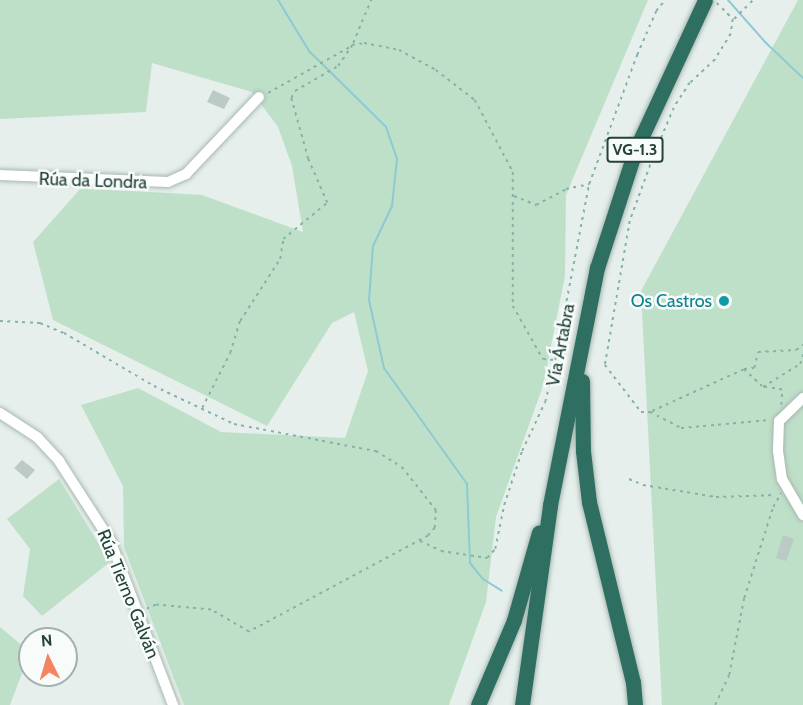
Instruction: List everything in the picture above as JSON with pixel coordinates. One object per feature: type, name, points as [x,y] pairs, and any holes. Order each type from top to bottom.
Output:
[{"type":"highway","name":"Vía Ártabra","points":[[522,705],[550,505],[590,299],[631,162],[706,3]]},
{"type":"highway","points":[[590,299],[582,365],[583,451],[589,502],[633,682],[635,705]]},
{"type":"highway","points":[[478,705],[514,620],[550,505]]},
{"type":"street","name":"Rúa da Londra","points":[[0,175],[168,182],[186,174],[259,97]]},
{"type":"street","points":[[803,398],[779,421],[777,451],[788,490],[803,515]]},
{"type":"street","name":"Rúa Tierno Galván","points":[[0,413],[38,436],[80,491],[110,540],[173,705]]},
{"type":"path","points":[[202,408],[230,353],[240,321],[280,259],[283,240],[327,203],[308,159],[291,98],[295,91],[338,66],[352,45],[371,0]]},
{"type":"path","points":[[420,541],[441,551],[487,558],[495,549],[504,505],[522,451],[545,402],[589,184],[637,55],[656,10],[665,0]]},
{"type":"path","points":[[733,19],[742,14],[753,0]]},
{"type":"path","points":[[706,3],[733,19]]},
{"type":"path","points":[[733,19],[731,34],[715,60],[690,83],[674,108],[630,221],[605,364],[641,412],[650,412],[744,369],[754,368],[758,352],[796,350],[803,345]]},
{"type":"path","points":[[259,97],[287,85],[352,45],[364,43],[399,50],[436,69],[475,100],[513,172],[514,196],[510,259],[513,306],[543,359],[555,360]]},
{"type":"path","points":[[514,196],[536,205],[567,189],[589,184]]},
{"type":"path","points":[[0,321],[40,322],[64,333],[154,386],[234,424],[300,434],[337,446],[376,451],[402,468],[436,510],[435,528],[420,541],[249,632],[211,610],[156,605],[138,614]]},
{"type":"path","points":[[763,387],[800,364],[803,354]]},
{"type":"path","points":[[650,412],[681,428],[758,419],[779,421],[782,390],[763,387],[744,369]]},
{"type":"path","points":[[629,479],[643,485],[716,497],[777,495],[788,490]]},
{"type":"path","points":[[715,705],[729,675],[744,598],[777,495]]},
{"type":"green space","points":[[0,0],[648,0],[566,195],[565,276],[543,386],[496,517],[486,602],[449,705],[184,705],[124,547],[123,486],[81,405],[138,388],[221,432],[345,438],[368,371],[354,312],[332,323],[267,426],[53,320],[33,242],[81,188],[202,195],[303,232],[292,166],[278,127],[252,92],[152,63],[146,112],[0,119]]},
{"type":"green space","points":[[798,0],[803,0],[803,705],[662,705],[641,291]]},
{"type":"green space","points":[[59,479],[110,562],[42,616],[23,596],[30,549],[7,519]]},
{"type":"green space","points":[[0,627],[18,642],[18,684],[10,705],[0,705]]},
{"type":"building","points":[[213,90],[230,98],[224,109],[207,102]]},
{"type":"building","points":[[22,460],[35,470],[27,479],[14,468]]},
{"type":"building","points":[[783,535],[794,539],[786,561],[776,558]]},
{"type":"waterway","points":[[278,0],[309,51],[386,127],[397,159],[392,206],[373,246],[369,300],[384,368],[467,484],[470,563],[483,579],[502,591]]},
{"type":"waterway","points":[[728,0],[765,42],[803,78]]},
{"type":"place","name":"Os Castros","points":[[724,301]]}]
